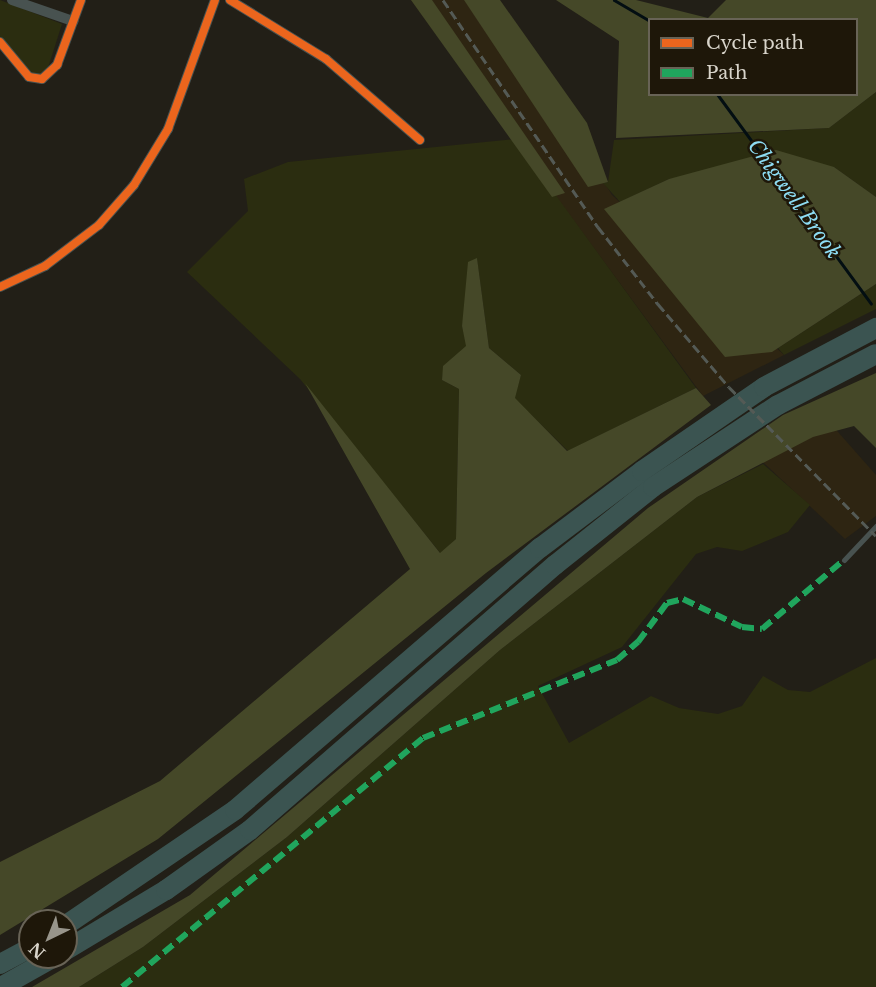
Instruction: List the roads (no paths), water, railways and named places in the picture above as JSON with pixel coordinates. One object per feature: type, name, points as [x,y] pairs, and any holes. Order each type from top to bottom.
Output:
[{"type":"highway","points":[[78,917],[235,810],[540,548],[642,471],[764,387],[876,328]]},
{"type":"highway","points":[[78,943],[166,890],[250,830],[555,565],[653,488],[778,405],[876,354]]},
{"type":"highway","points":[[0,964],[18,954]]},
{"type":"highway","points":[[1,987],[33,969]]},
{"type":"street","points":[[12,0],[73,21]]},
{"type":"street","points":[[0,42],[29,77],[42,79],[57,65],[81,0]]},
{"type":"street","points":[[0,287],[45,266],[90,232],[134,186],[168,129],[215,0]]},
{"type":"street","points":[[230,0],[326,59],[420,140]]},
{"type":"lane","points":[[844,560],[876,526]]},
{"type":"waterway","name":"Chigwell Brook","points":[[614,0],[648,20]]},
{"type":"waterway","name":"Chigwell Brook","points":[[718,96],[871,304]]},
{"type":"railway","points":[[443,0],[598,227],[658,304],[729,387],[876,536]]}]
